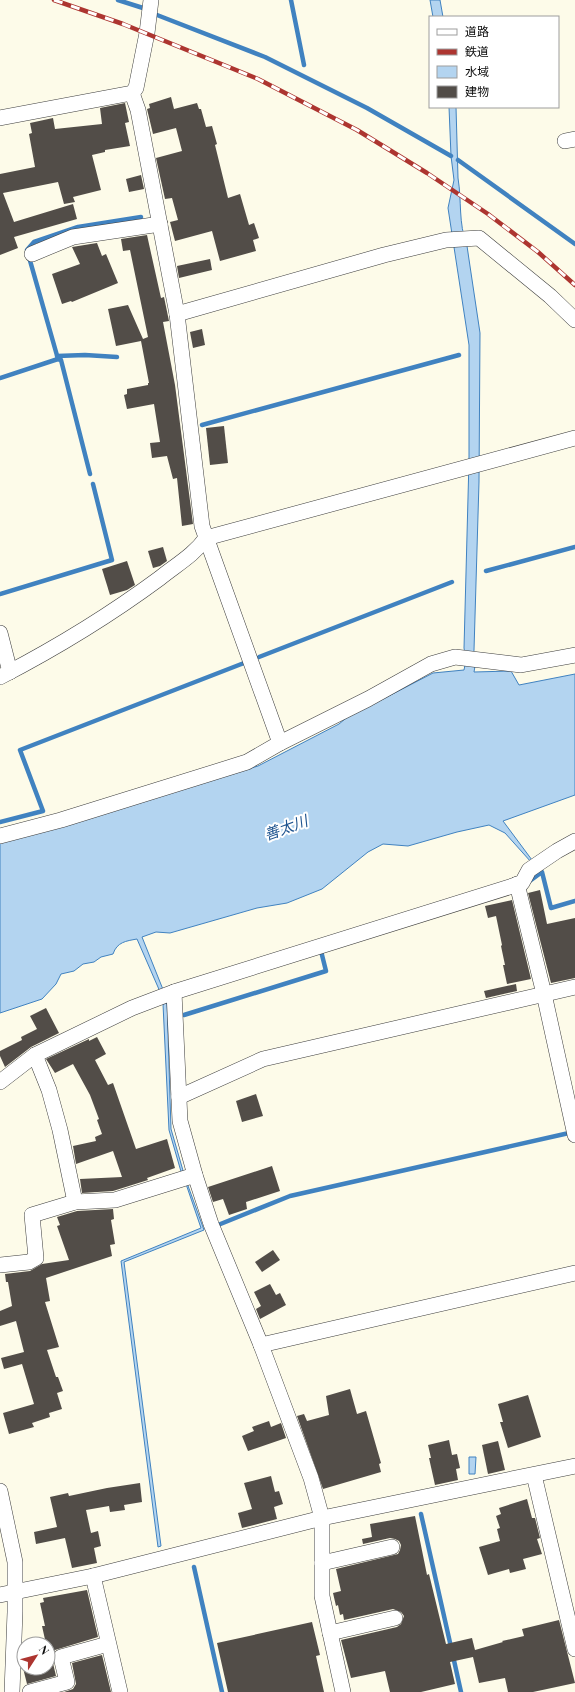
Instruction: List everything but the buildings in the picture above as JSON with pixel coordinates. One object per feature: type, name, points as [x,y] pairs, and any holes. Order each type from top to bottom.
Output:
[{"type":"street","points":[[0,118],[132,93],[136,88],[147,34],[151,0]]},
{"type":"street","points":[[132,93],[138,110],[177,314],[202,526],[280,743]]},
{"type":"street","points":[[32,254],[73,237],[160,224]]},
{"type":"street","points":[[177,314],[384,254],[446,240],[479,238],[550,296],[575,320]]},
{"type":"street","points":[[0,633],[5,675],[87,628],[139,594],[198,549],[206,538],[575,438]]},
{"type":"street","points":[[0,836],[60,820],[247,762],[280,743],[368,699],[431,664],[455,657],[521,665],[575,655]]},
{"type":"street","points":[[0,1082],[35,1056],[132,1008],[174,992],[522,883],[529,870],[575,841]]},
{"type":"street","points":[[517,884],[544,994],[575,1135]]},
{"type":"street","points":[[179,1097],[263,1058],[575,987]]},
{"type":"street","points":[[174,992],[180,1121],[194,1175],[211,1224],[262,1345],[311,1478],[322,1518],[322,1596],[343,1692]]},
{"type":"street","points":[[35,1056],[49,1090],[60,1130],[75,1202]]},
{"type":"street","points":[[0,1265],[29,1262],[36,1258],[32,1215],[75,1202],[115,1200],[194,1175]]},
{"type":"street","points":[[262,1345],[575,1273]]},
{"type":"street","points":[[7,1594],[93,1576],[322,1518],[575,1466]]},
{"type":"street","points":[[534,1475],[575,1649]]},
{"type":"street","points":[[0,1491],[15,1562],[7,1594],[15,1612],[12,1692]]},
{"type":"street","points":[[322,1563],[392,1547]]},
{"type":"street","points":[[93,1576],[120,1692]]},
{"type":"street","points":[[330,1633],[395,1618]]},
{"type":"street","points":[[30,1692],[67,1682],[61,1657],[108,1644]]},
{"type":"water","points":[[430,0],[440,0],[443,16],[433,16]]},
{"type":"water","name":"善太川","points":[[449,108],[456,108],[461,220],[467,246],[480,333],[479,482],[474,650],[472,666],[475,666],[474,672],[511,671],[519,685],[575,674],[575,795],[503,821],[532,860],[531,862],[505,833],[489,825],[457,832],[408,846],[383,844],[368,852],[322,889],[287,903],[257,908],[170,933],[156,932],[142,937],[164,992],[161,994],[137,939],[126,941],[119,945],[113,954],[101,957],[94,962],[83,964],[74,971],[61,974],[56,984],[42,999],[0,1013],[0,842],[73,823],[258,766],[339,724],[363,704],[381,700],[433,673],[464,670],[466,660],[464,648],[469,460],[469,345],[448,208],[454,180],[451,156]]},
{"type":"water","points":[[167,1003],[171,1129],[184,1174],[182,1175],[169,1130],[163,1004]]},
{"type":"water","points":[[187,1183],[204,1230],[124,1262],[161,1546],[158,1547],[121,1261],[201,1228],[186,1184]]},
{"type":"water","points":[[469,1457],[476,1457],[475,1474],[469,1474]]},
{"type":"waterway","points":[[118,0],[143,8]]},
{"type":"waterway","points":[[291,0],[304,65]]},
{"type":"waterway","points":[[157,15],[265,57],[367,108],[451,156]]},
{"type":"waterway","points":[[458,160],[575,244]]},
{"type":"waterway","points":[[90,474],[61,360],[58,359],[27,250],[34,242],[78,227],[141,217]]},
{"type":"waterway","points":[[57,356],[85,355],[117,357]]},
{"type":"waterway","points":[[202,425],[459,355]]},
{"type":"waterway","points":[[0,378],[58,359]]},
{"type":"waterway","points":[[0,594],[112,560],[93,484]]},
{"type":"waterway","points":[[486,571],[575,547]]},
{"type":"waterway","points":[[259,657],[452,582]]},
{"type":"waterway","points":[[0,822],[43,811],[20,750],[244,663]]},
{"type":"waterway","points":[[527,883],[542,872],[551,908],[575,901]]},
{"type":"waterway","points":[[184,1015],[326,971],[321,951],[323,950]]},
{"type":"waterway","points":[[218,1225],[290,1196],[569,1133]]},
{"type":"waterway","points":[[421,1514],[451,1647]]},
{"type":"waterway","points":[[194,1567],[222,1692]]},
{"type":"waterway","points":[[453,1656],[461,1692]]},
{"type":"railway","points":[[54,0],[123,24],[258,79],[357,130],[427,173],[488,214],[538,252],[575,285]]}]
